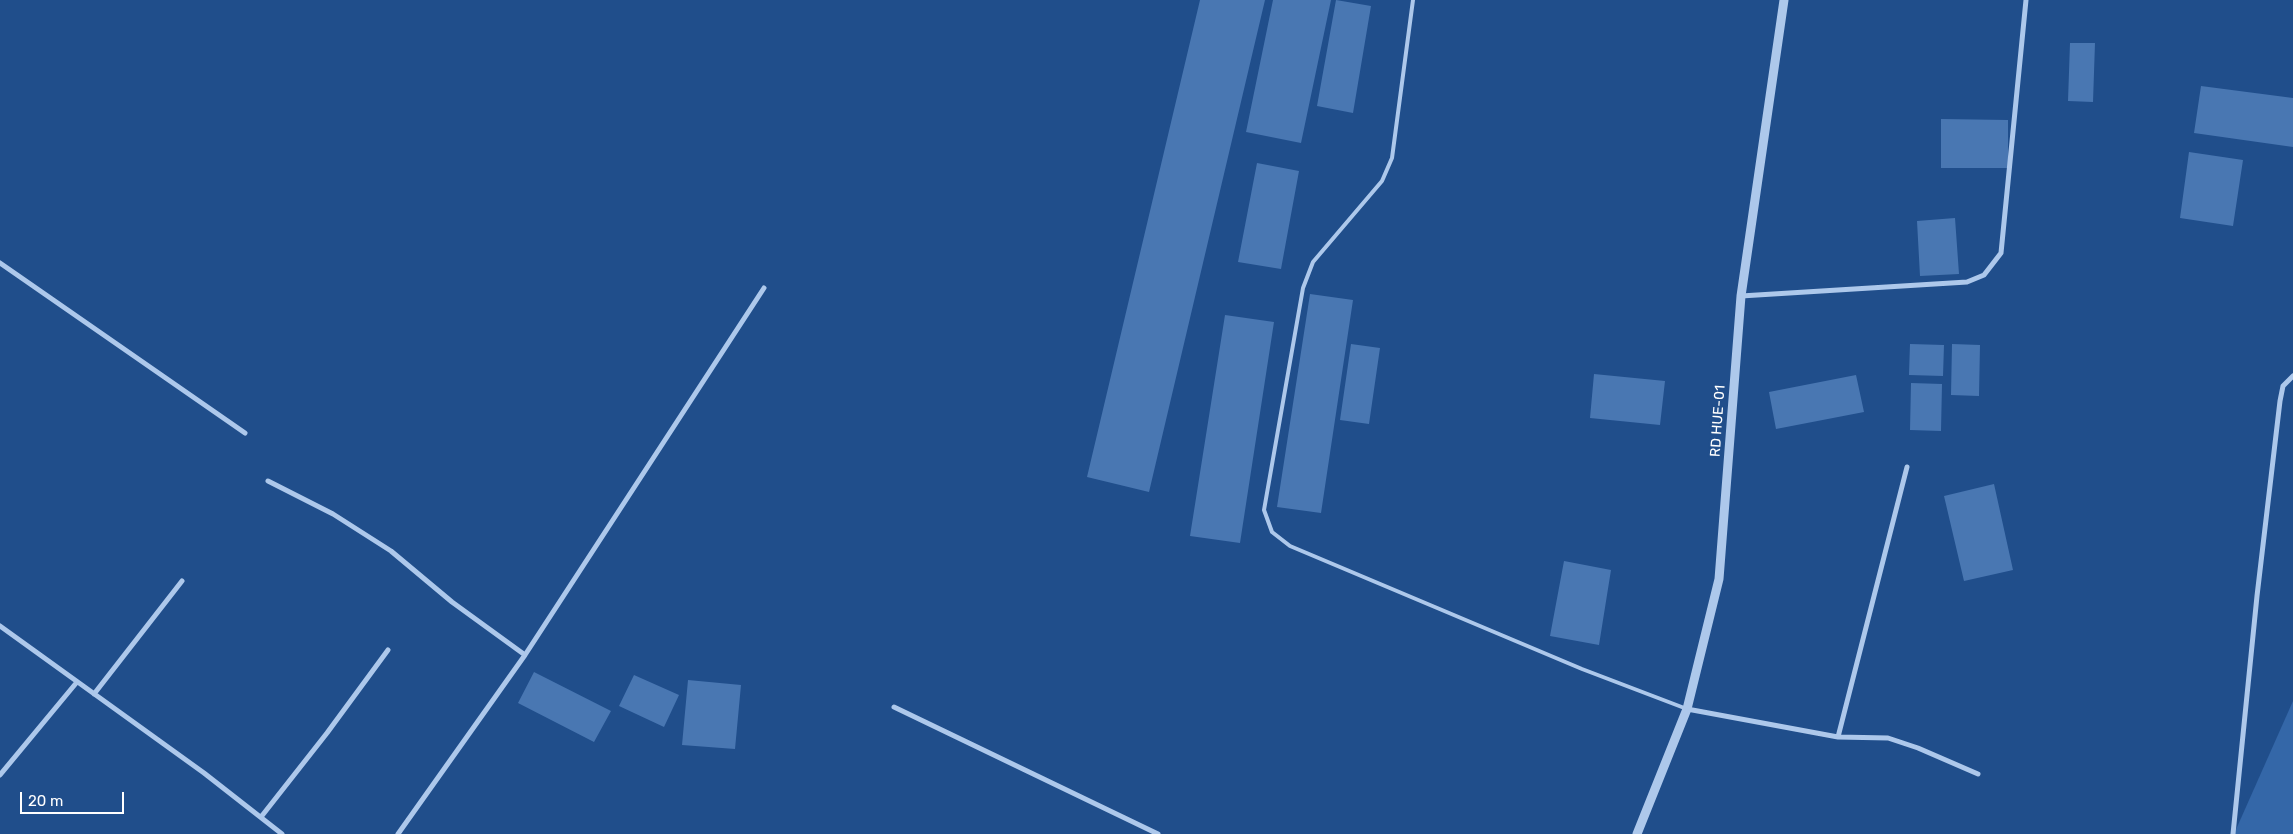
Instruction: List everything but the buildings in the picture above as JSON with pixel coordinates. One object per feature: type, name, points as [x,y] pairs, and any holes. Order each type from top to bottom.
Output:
[{"type":"street","name":"RD HUE-01","points":[[1637,834],[1687,709],[1719,579],[1741,296],[1784,0]]},
{"type":"street","points":[[1741,296],[1967,282],[1984,275],[2001,254],[2026,0]]},
{"type":"street","points":[[0,263],[246,433]]},
{"type":"street","points":[[398,834],[525,655],[764,288]]},
{"type":"street","points":[[2233,834],[2257,596],[2280,401],[2283,386],[2293,376]]},
{"type":"street","points":[[1838,737],[1907,467]]},
{"type":"street","points":[[268,481],[333,514],[391,551],[452,602],[525,655]]},
{"type":"street","points":[[94,694],[182,581]]},
{"type":"street","points":[[0,626],[204,773],[282,834]]},
{"type":"street","points":[[261,817],[327,733],[388,650]]},
{"type":"street","points":[[0,775],[77,682]]},
{"type":"street","points":[[894,707],[1158,834]]},
{"type":"street","points":[[1687,709],[1838,737],[1888,738],[1918,748],[1978,774]]},
{"type":"lane","points":[[1412,0],[1392,158],[1382,182],[1314,262],[1302,288],[1264,510],[1272,532],[1290,546],[1582,669],[1687,709]]},
{"type":"shaded area","points":[[2293,701],[2293,834],[2234,834]]}]
